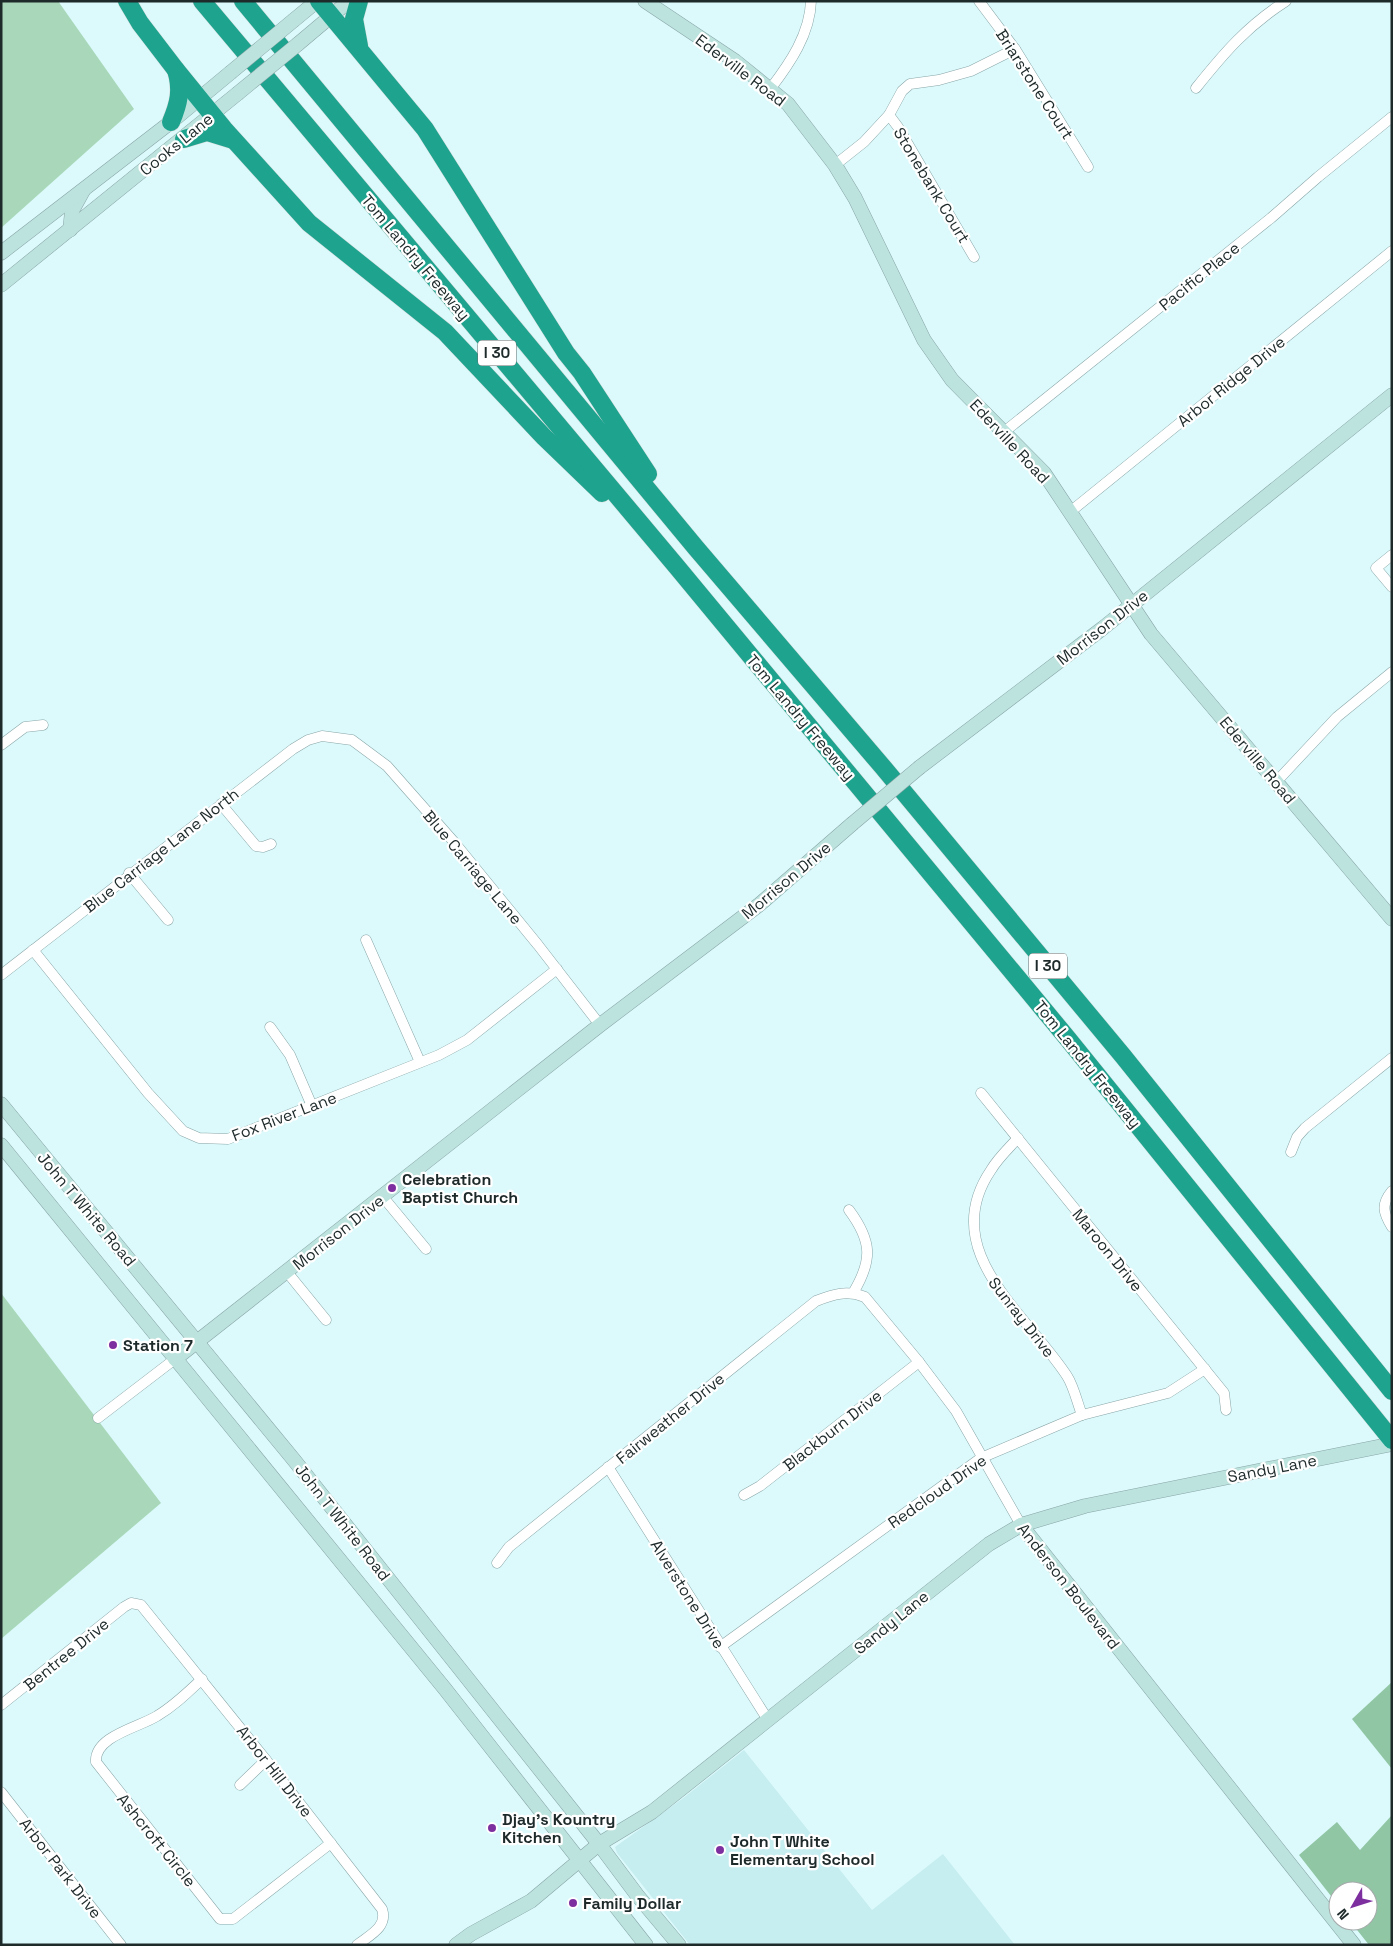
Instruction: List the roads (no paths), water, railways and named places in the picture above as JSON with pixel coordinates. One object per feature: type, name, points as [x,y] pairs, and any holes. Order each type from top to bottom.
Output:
[{"type":"highway","points":[[126,1],[140,24],[212,114],[309,223],[445,332],[544,437],[677,567]]},
{"type":"highway","name":"Tom Landry Freeway","points":[[202,1],[677,567],[1074,1047],[1384,1444]]},
{"type":"highway","name":"Tom Landry Freeway","points":[[243,1],[696,548],[888,774],[1116,1049],[1392,1391]]},
{"type":"highway","points":[[318,1],[425,128],[566,353],[582,373],[696,548]]},
{"type":"highway","points":[[359,1],[354,19],[360,49]]},
{"type":"highway","points":[[171,122],[180,96],[180,85],[176,70]]},
{"type":"highway","points":[[184,139],[207,132],[228,136],[235,140]]},
{"type":"street","name":"Cooks Lane","points":[[1,253],[171,122],[318,1]]},
{"type":"street","name":"Cooks Lane","points":[[1,285],[184,139],[349,1]]},
{"type":"street","name":"Ederville Road","points":[[645,1],[771,88],[788,104],[835,165],[855,198],[924,340],[952,380],[1044,473],[1151,634],[1392,919]]},
{"type":"street","points":[[771,88],[792,60],[802,37],[811,1]]},
{"type":"street","name":"Briarstone Court","points":[[980,1],[1015,49],[1088,167]]},
{"type":"street","points":[[1196,88],[1244,32],[1286,1]]},
{"type":"street","points":[[835,165],[864,142],[889,115],[902,91],[910,84],[939,80],[971,71],[1015,49]]},
{"type":"street","name":"Stonebank Court","points":[[889,115],[898,127],[974,257]]},
{"type":"street","name":"Pacific Place","points":[[1004,432],[1271,218],[1392,117]]},
{"type":"street","points":[[70,230],[72,211],[86,186]]},
{"type":"street","name":"Arbor Ridge Drive","points":[[1070,512],[1392,251]]},
{"type":"street","name":"Morrison Drive","points":[[175,1359],[600,1026],[760,904],[920,767],[1104,628],[1130,605],[1392,395]]},
{"type":"street","points":[[1392,556],[1376,568],[1392,587]]},
{"type":"street","points":[[1277,781],[1338,717],[1392,672]]},
{"type":"street","points":[[1,745],[25,727],[43,725]]},
{"type":"street","name":"Blue Carriage Lane North","points":[[1,975],[129,873],[293,749],[308,740],[326,736]]},
{"type":"street","name":"Blue Carriage Lane","points":[[326,736],[352,740],[387,766],[454,842],[557,969],[600,1026]]},
{"type":"street","points":[[221,804],[256,846],[263,847],[271,844]]},
{"type":"street","points":[[129,873],[168,920]]},
{"type":"street","points":[[366,940],[420,1062]]},
{"type":"street","name":"Fox River Lane","points":[[33,950],[148,1093],[183,1131],[199,1138],[228,1139],[420,1062],[467,1040],[557,969]]},
{"type":"street","points":[[270,1028],[290,1054],[312,1106]]},
{"type":"street","points":[[1291,1152],[1297,1137],[1305,1128],[1392,1058]]},
{"type":"street","name":"Maroon Drive","points":[[981,1093],[1224,1393],[1226,1410]]},
{"type":"street","name":"John T White Road","points":[[1,1104],[294,1460],[599,1844],[637,1895],[679,1945]]},
{"type":"street","name":"Sunray Drive","points":[[1018,1138],[991,1169],[980,1189],[974,1212],[976,1246],[988,1274],[1068,1377],[1082,1415]]},
{"type":"street","name":"John T White Road","points":[[1,1145],[439,1682],[646,1945]]},
{"type":"street","points":[[1392,1191],[1384,1201],[1384,1215],[1392,1227]]},
{"type":"street","points":[[383,1197],[426,1249]]},
{"type":"street","points":[[849,1210],[863,1229],[868,1251],[865,1273],[853,1293]]},
{"type":"street","points":[[287,1272],[326,1320]]},
{"type":"street","name":"Anderson Boulevard","points":[[853,1293],[865,1298],[919,1362],[956,1412],[1021,1525],[1354,1945]]},
{"type":"street","name":"Fairweather Drive","points":[[497,1563],[510,1547],[816,1301],[834,1294],[853,1293]]},
{"type":"street","points":[[98,1418],[175,1359]]},
{"type":"street","name":"Blackburn Drive","points":[[744,1495],[760,1486],[919,1362]]},
{"type":"street","name":"Redcloud Drive","points":[[720,1647],[982,1458],[1082,1415],[1168,1393],[1205,1369]]},
{"type":"street","name":"Sandy Lane","points":[[456,1945],[471,1934],[531,1901],[599,1844],[652,1812],[989,1544],[1021,1525],[1085,1506],[1384,1444],[1392,1444]]},
{"type":"street","name":"Alverstone Drive","points":[[608,1468],[768,1720]]},
{"type":"street","name":"Arbor Hill Drive","points":[[131,1603],[141,1605],[266,1760],[382,1909],[384,1916],[382,1924],[357,1945]]},
{"type":"street","name":"Bentree Drive","points":[[1,1705],[131,1603]]},
{"type":"street","name":"Ashcroft Circle","points":[[202,1680],[176,1703],[156,1717],[121,1732],[99,1748],[96,1762],[107,1777],[220,1918],[233,1919],[331,1842]]},
{"type":"street","points":[[240,1785],[266,1760]]},
{"type":"street","name":"Arbor Park Drive","points":[[1,1792],[122,1945]]},
{"type":"place","name":"Celebration Baptist Church","points":[[392,1188]]},
{"type":"place","name":"Station 7","points":[[113,1345]]},
{"type":"place","name":"Djay's Kountry Kitchen","points":[[492,1828]]},
{"type":"place","name":"John T White Elementary School","points":[[720,1850]]},
{"type":"place","name":"Family Dollar","points":[[573,1903]]}]
